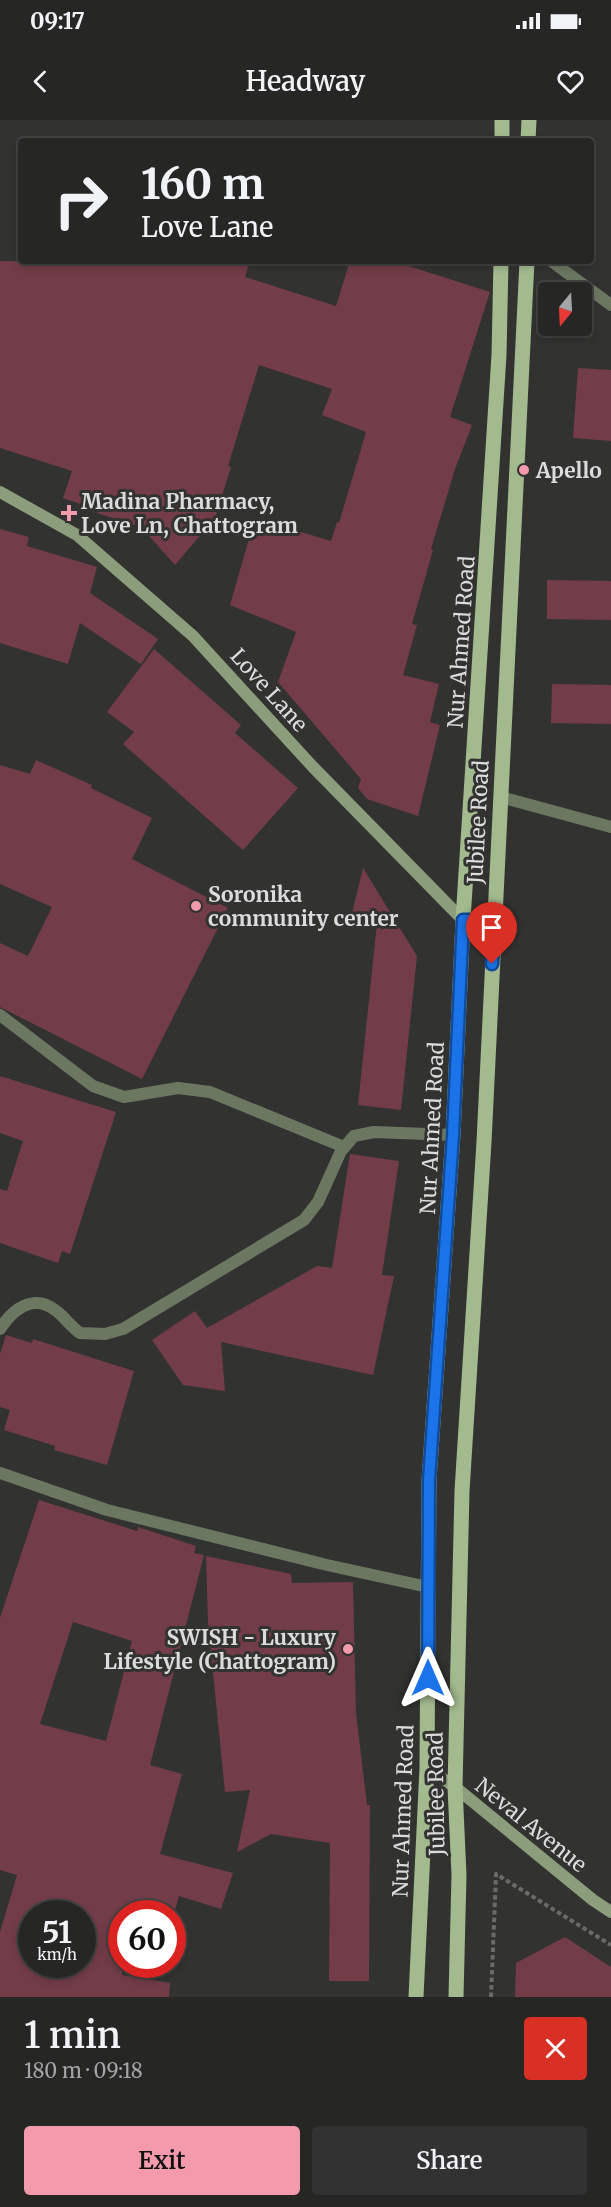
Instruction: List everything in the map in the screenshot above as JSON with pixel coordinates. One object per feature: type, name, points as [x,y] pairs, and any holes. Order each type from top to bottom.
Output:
[{"type":"main road","points":[[502,120],[502,138]]},
{"type":"main road","points":[[528,138],[529,120]]},
{"type":"main road","name":"Nur Ahmed Road","points":[[416,1997],[427,1768],[429,1480],[453,1135],[463,920],[500,355],[501,264]]},
{"type":"main road","name":"Jubilee Road","points":[[456,1997],[459,1875],[455,1788],[462,1491],[484,1142],[527,264]]},
{"type":"main road","name":"Love Lane","points":[[0,492],[77,535],[193,636],[313,767],[463,920]]},
{"type":"main road","points":[[463,920],[494,920]]},
{"type":"main road","name":"Neval Avenue","points":[[427,1768],[611,1912]]},
{"type":"street","points":[[555,264],[611,305]]},
{"type":"street","points":[[501,797],[611,827]]},
{"type":"street","points":[[0,1015],[93,1086],[124,1097],[178,1088],[210,1092],[344,1147]]},
{"type":"street","points":[[0,1329],[14,1311],[29,1302],[54,1309],[80,1333],[105,1334],[123,1329],[304,1220],[318,1202],[330,1172],[344,1147],[354,1136],[374,1132],[453,1135]]},
{"type":"street","points":[[0,1473],[107,1510],[327,1565],[428,1587]]},
{"type":"path","points":[[491,1997],[496,1875],[611,1945]]},
{"type":"building","points":[[0,261],[18,261],[18,264],[249,264],[245,277],[336,306],[349,264],[402,264],[490,292],[450,417],[472,425],[455,469],[431,549],[433,550],[412,624],[417,625],[403,675],[439,684],[430,722],[440,725],[418,816],[367,799],[358,788],[361,779],[278,682],[296,632],[230,605],[255,518],[331,541],[337,522],[339,523],[366,432],[322,415],[332,389],[259,365],[228,466],[231,467],[215,518],[175,565],[141,527],[97,513],[98,510],[63,498],[72,471],[0,448]]},
{"type":"building","points":[[578,368],[611,370],[611,441],[573,438]]},
{"type":"building","points":[[0,529],[29,537],[27,546],[97,567],[90,593],[158,639],[141,664],[80,623],[68,664],[0,643]]},
{"type":"building","points":[[547,580],[611,581],[611,620],[547,619]]},
{"type":"building","points":[[154,649],[241,725],[235,733],[298,788],[243,850],[123,744],[134,732],[107,712]]},
{"type":"building","points":[[552,684],[611,685],[611,724],[551,723]]},
{"type":"building","points":[[36,760],[92,785],[91,788],[152,818],[132,859],[228,908],[142,1079],[0,1007],[0,943],[28,956],[52,907],[0,884],[0,765],[30,774]]},
{"type":"building","points":[[363,868],[417,956],[401,1110],[358,1105],[377,923],[351,917]]},
{"type":"building","points":[[0,1076],[116,1112],[70,1254],[62,1251],[58,1263],[0,1243],[0,1189],[7,1191],[23,1141],[0,1133]]},
{"type":"building","points":[[350,1154],[399,1161],[382,1275],[394,1276],[373,1375],[221,1342],[225,1391],[183,1385],[152,1340],[195,1311],[207,1328],[317,1266],[332,1268]]},
{"type":"building","points":[[6,1335],[32,1343],[33,1339],[134,1371],[107,1465],[54,1450],[55,1446],[4,1430],[10,1410],[0,1407],[0,1354]]},
{"type":"building","points":[[39,1500],[137,1531],[138,1527],[196,1546],[194,1553],[204,1555],[150,1765],[182,1774],[160,1854],[233,1873],[221,1909],[179,1896],[178,1900],[108,1900],[108,1978],[140,1978],[170,1983],[169,1997],[0,1997],[0,1932],[17,1875],[0,1870],[0,1618]],"holes":[[[73,1622],[132,1641],[106,1741],[40,1724]]]},
{"type":"building","points":[[206,1556],[291,1574],[292,1583],[353,1582],[356,1713],[367,1805],[370,1805],[369,1981],[329,1981],[330,1843],[271,1834],[237,1852],[250,1790],[225,1792],[208,1623]]},
{"type":"building","points":[[565,1937],[611,1967],[611,1997],[515,1997],[516,1963]]},
{"type":"place","name":"Apello","points":[[524,470]]},
{"type":"place","name":"Madina Pharmacy, Love Ln, Chattogram","points":[[69,513]]},
{"type":"place","name":"Soronika community center","points":[[196,906]]},
{"type":"place","name":"SWISH - Luxury Lifestyle (Chattogram)","points":[[348,1649]]},
{"type":"route","points":[[428,1678],[429,1480],[453,1135],[463,920],[494,920],[492,964]]}]
